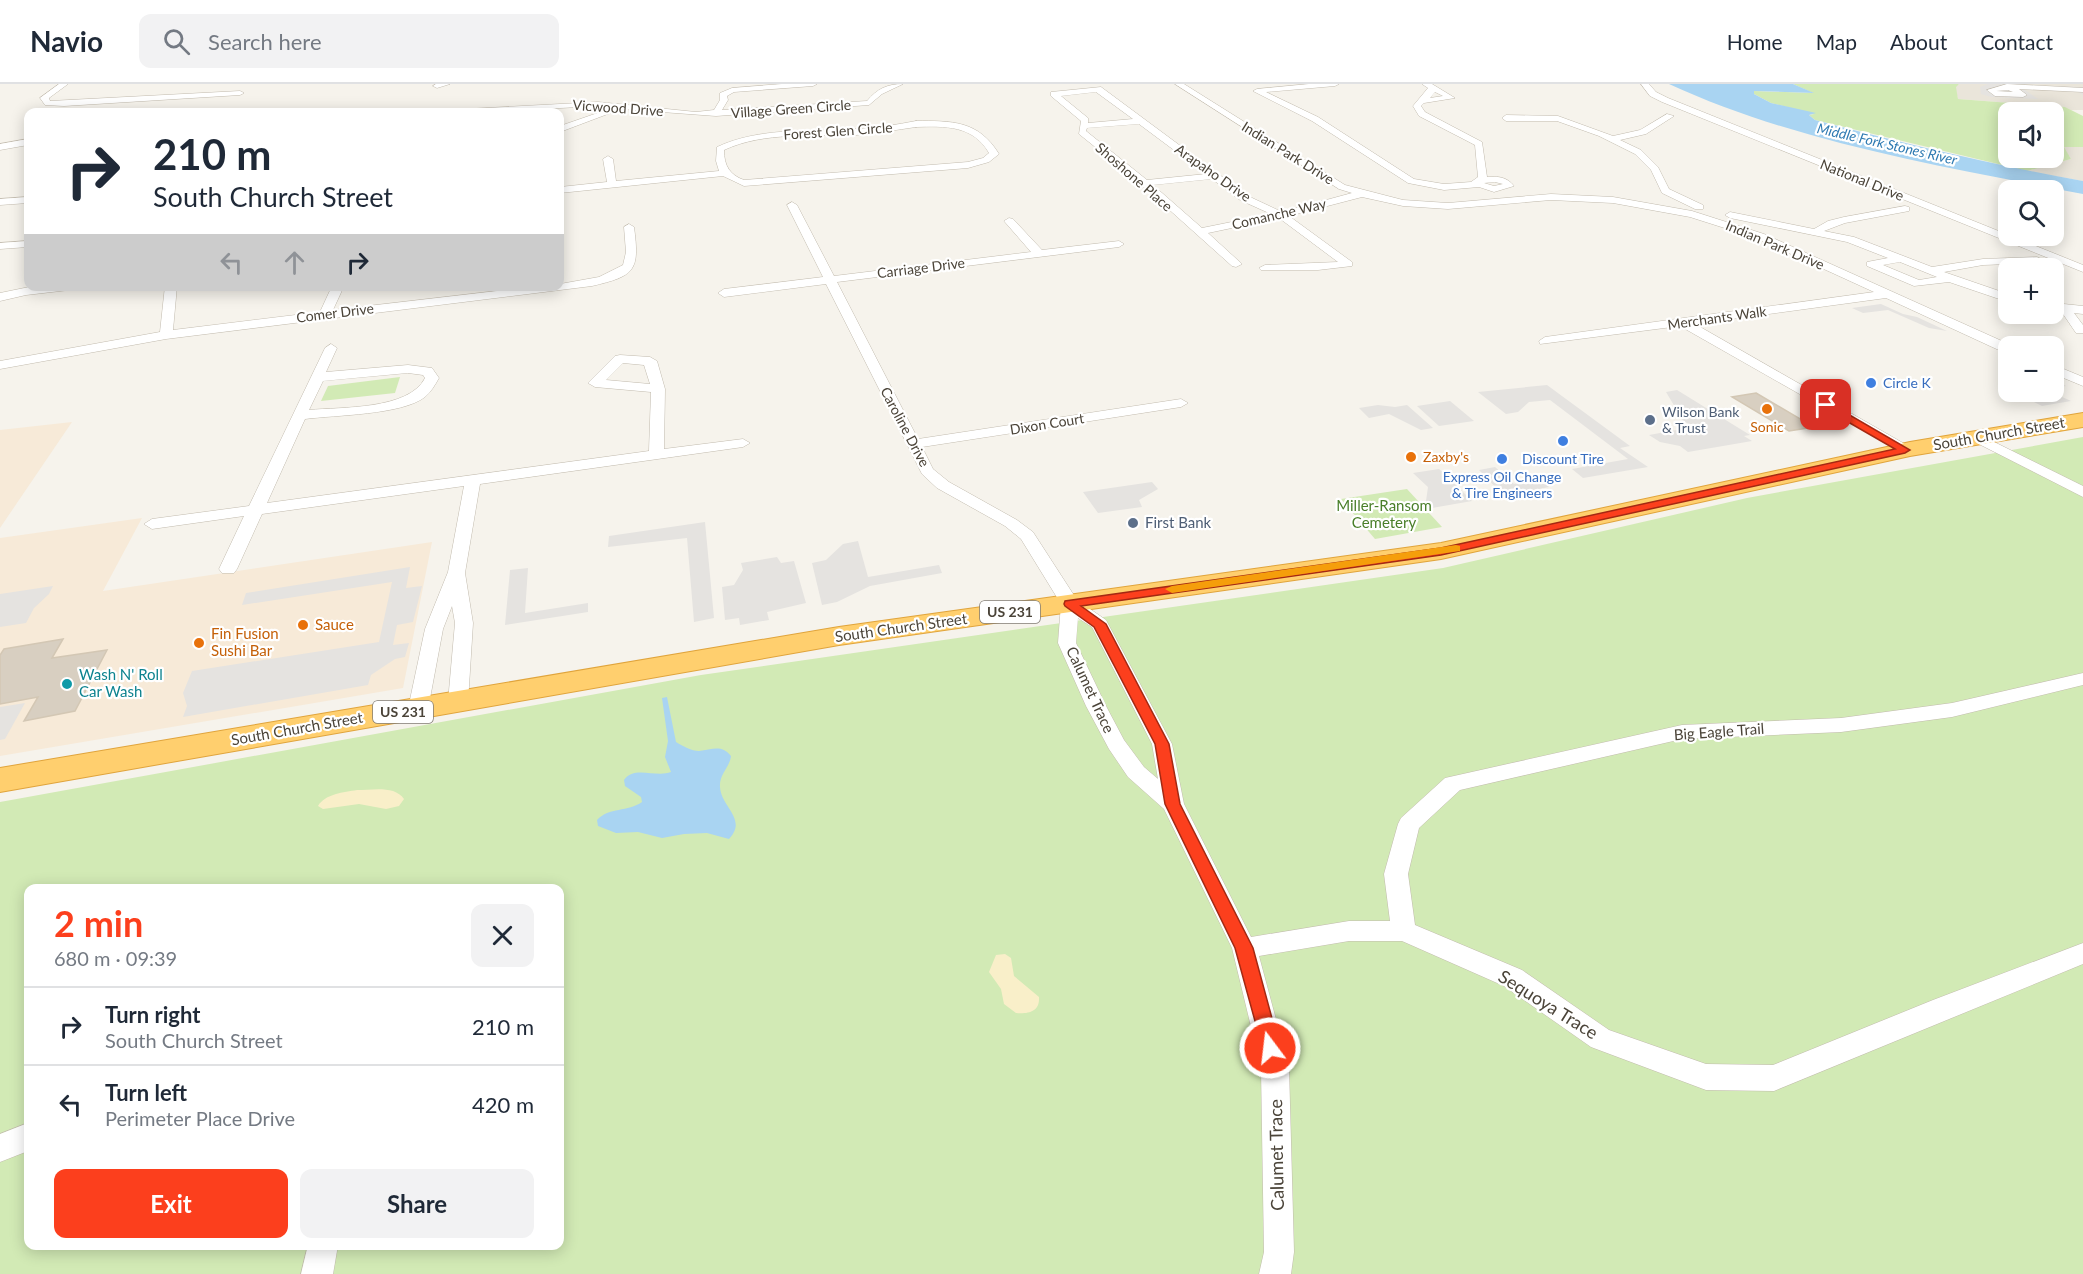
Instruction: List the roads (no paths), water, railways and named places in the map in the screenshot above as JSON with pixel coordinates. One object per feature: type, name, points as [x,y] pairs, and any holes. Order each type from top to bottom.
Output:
[{"type":"highway","name":"South Church Street","points":[[0,780],[839,636],[1441,551],[1905,450],[2083,420]]},
{"type":"street","points":[[64,84],[44,98],[48,103],[64,104],[240,93]]},
{"type":"street","points":[[437,86],[446,84]]},
{"type":"street","name":"Village Green Circle","points":[[717,114],[724,100],[723,94],[732,90],[813,84]]},
{"type":"street","name":"Village Green Circle","points":[[717,114],[869,103],[879,92],[899,84]]},
{"type":"street","points":[[1056,84],[1065,92]]},
{"type":"street","name":"Indian Park Drive","points":[[1179,84],[1342,187],[1361,194],[1403,202],[1448,206],[1551,197],[1612,200],[1692,214],[1760,236],[1998,344]]},
{"type":"street","points":[[1335,84],[1283,86],[1257,91],[1315,119],[1411,181],[1444,187],[1502,180],[1509,184],[1506,188]]},
{"type":"street","name":"National Drive","points":[[1645,84],[1653,94],[1665,100],[2083,269]]},
{"type":"street","points":[[1429,86],[1431,92],[1417,106],[1422,114],[1479,144],[1483,156],[1480,182]]},
{"type":"street","points":[[1422,101],[1451,98],[1429,86]]},
{"type":"street","points":[[2008,86],[2083,90]]},
{"type":"street","name":"Arapaho Drive","points":[[1065,92],[1098,89],[1244,198],[1281,215],[1348,264],[1265,268]]},
{"type":"street","name":"Shoshone Place","points":[[1065,92],[1054,94],[1086,120],[1082,132],[1145,183],[1197,232],[1236,264]]},
{"type":"street","name":"Vicwood Drive","points":[[508,108],[569,104],[626,106],[680,113],[717,114]]},
{"type":"street","points":[[564,128],[626,106]]},
{"type":"street","points":[[1612,139],[1643,132],[1670,116]]},
{"type":"street","points":[[1506,118],[1558,119],[1612,139],[1640,153],[1655,169],[1665,191],[1698,207],[1734,215]]},
{"type":"street","points":[[1084,126],[1141,121]]},
{"type":"street","name":"Forest Glen Circle","points":[[916,124],[945,124],[969,127],[979,133],[990,145],[994,154],[986,160],[968,165],[871,173],[744,183],[732,181],[724,173],[720,149],[726,144],[746,139],[856,132],[916,124]]},
{"type":"street","points":[[0,147],[24,143]]},
{"type":"street","points":[[608,159],[612,184]]},
{"type":"street","name":"Forest Glen Circle","points":[[862,160],[871,173]]},
{"type":"street","points":[[564,190],[724,173]]},
{"type":"street","points":[[1145,183],[1214,176]]},
{"type":"street","points":[[1480,182],[1513,200]]},
{"type":"street","points":[[1494,189],[1506,188],[1527,199]]},
{"type":"street","name":"Comanche Way","points":[[1197,232],[1281,215],[1361,194]]},
{"type":"street","points":[[0,202],[24,200]]},
{"type":"street","name":"Caroline Drive","points":[[792,205],[927,471],[943,484],[1011,523],[1027,536],[1070,604]]},
{"type":"street","points":[[1817,231],[1820,227],[1834,222],[1905,209]]},
{"type":"street","points":[[1722,222],[1741,211],[1791,219],[1794,220],[1791,226],[1850,239],[1998,294]]},
{"type":"street","points":[[1009,221],[1039,254]]},
{"type":"street","name":"Comer Drive","points":[[564,287],[605,280],[625,270],[631,262],[629,227]]},
{"type":"street","points":[[0,246],[24,244]]},
{"type":"street","name":"Carriage Drive","points":[[724,293],[1119,244]]},
{"type":"street","points":[[1901,258],[1871,264],[1918,284],[1952,278]]},
{"type":"street","points":[[1931,270],[1998,261]]},
{"type":"street","points":[[0,297],[26,291]]},
{"type":"street","points":[[166,335],[170,291]]},
{"type":"street","points":[[325,314],[336,291]]},
{"type":"street","name":"Comer Drive","points":[[0,365],[166,335],[486,291]]},
{"type":"street","name":"Merchants Walk","points":[[1545,341],[1888,294]]},
{"type":"street","points":[[2064,308],[2083,310]]},
{"type":"street","points":[[2064,313],[2080,330]]},
{"type":"street","points":[[1682,322],[1905,450]]},
{"type":"street","points":[[228,569],[331,348]]},
{"type":"street","points":[[299,415],[398,403],[416,397],[428,388],[432,378],[427,371],[408,369],[317,377]]},
{"type":"street","points":[[2064,373],[2083,382]]},
{"type":"street","points":[[656,455],[658,389]]},
{"type":"street","name":"Dixon Court","points":[[913,444],[1181,403]]},
{"type":"street","points":[[1977,438],[2083,492]]},
{"type":"street","points":[[152,524],[743,443]]},
{"type":"street","points":[[418,709],[434,628],[457,572],[473,480]]},
{"type":"street","points":[[457,572],[464,623],[458,702]]},
{"type":"street","name":"Calumet Trace","points":[[1070,604],[1067,643],[1095,706],[1116,744],[1136,772],[1173,804]]},
{"type":"street","name":"Calumet Trace","points":[[1070,604],[1099,624],[1162,744],[1173,804],[1244,948],[1275,1068],[1279,1252],[1275,1274]]},
{"type":"street","name":"Big Eagle Trail","points":[[1404,931],[1396,874],[1408,824],[1453,784],[1682,732],[1841,725],[1952,710],[2083,679]]},
{"type":"street","name":"Sequoya Trace","points":[[1244,948],[1349,931],[1404,931],[1513,978],[1600,1039],[1706,1077],[1774,1078],[1942,1008],[2083,953]]},
{"type":"street","points":[[0,1148],[24,1139]]},
{"type":"street","points":[[316,1274],[322,1250]]},
{"type":"water","name":"Middle Fork Stones River","points":[[1669,84],[1793,84],[1814,93],[1754,91],[1754,94],[1771,103],[1816,113],[1809,115],[1815,120],[1998,164],[1998,168],[2016,168],[2083,181],[2083,194],[2064,190],[2064,180],[2012,180],[1925,163],[1820,138],[1718,105]]},
{"type":"water","points":[[667,697],[676,742],[696,751],[724,750],[731,756],[720,782],[721,794],[736,825],[729,839],[707,833],[662,838],[638,832],[616,833],[598,826],[597,820],[607,813],[642,802],[641,797],[625,786],[624,780],[628,776],[639,772],[659,774],[671,772],[665,757],[668,741],[662,698]]},
{"type":"place","name":"Circle K","points":[[1871,383]]},
{"type":"place","name":"Sonic","points":[[1767,409]]},
{"type":"place","name":"Wilson Bank & Trust","points":[[1650,420]]},
{"type":"place","name":"Discount Tire","points":[[1563,441]]},
{"type":"place","name":"Zaxby's","points":[[1411,457]]},
{"type":"place","name":"Express Oil Change & Tire Engineers","points":[[1502,459]]},
{"type":"place","name":"First Bank","points":[[1133,523]]},
{"type":"place","name":"Sauce","points":[[303,625]]},
{"type":"place","name":"Fin Fusion Sushi Bar","points":[[199,643]]},
{"type":"place","name":"Wash N' Roll Car Wash","points":[[67,684]]},
{"type":"park label","name":"Miller-Ransom Cemetery","points":[[1384,514]]}]
